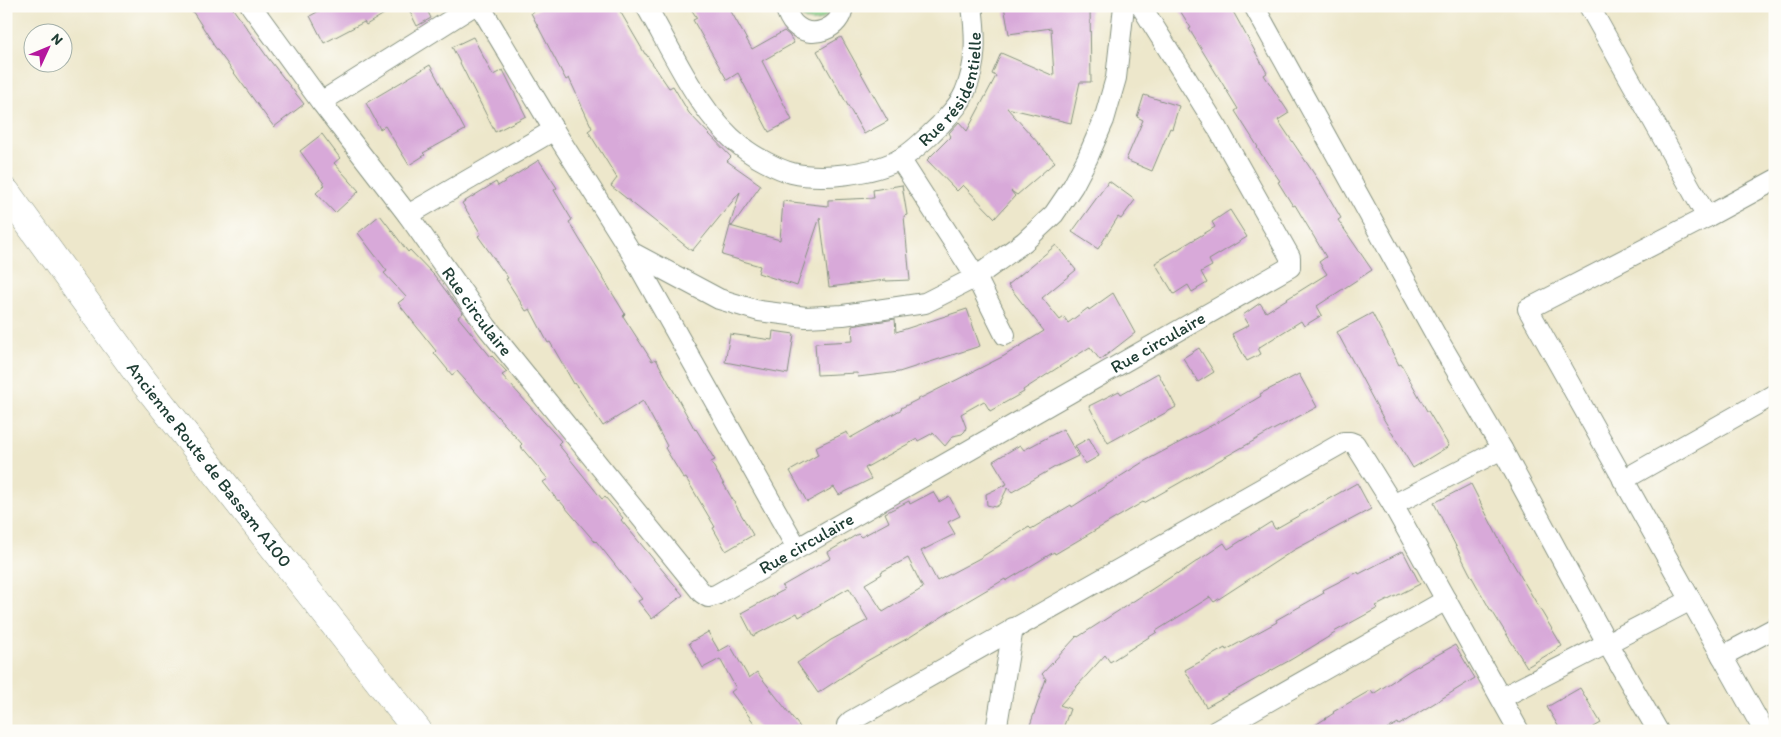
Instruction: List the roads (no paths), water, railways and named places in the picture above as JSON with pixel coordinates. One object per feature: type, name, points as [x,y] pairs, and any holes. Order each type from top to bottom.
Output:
[{"type":"main road","name":"Ancienne Route de Bassam A100","points":[[6,192],[144,382],[418,731]]},
{"type":"street","name":"Rue circulaire","points":[[251,6],[321,102],[408,215],[488,327],[702,593],[708,597],[716,595],[1290,267],[1290,257],[1217,127],[1141,6]]},
{"type":"street","points":[[321,102],[473,6]]},
{"type":"street","points":[[480,6],[554,130],[632,252],[797,548]]},
{"type":"street","name":"Rue résidentielle","points":[[646,6],[702,105],[722,128],[742,147],[769,163],[791,172],[819,176],[863,172],[883,167],[900,159],[929,136],[955,108],[964,94],[974,62],[975,29],[972,6]]},
{"type":"street","points":[[785,6],[788,17],[796,26],[806,31],[817,32],[828,29],[837,22],[843,6]]},
{"type":"street","points":[[632,252],[719,299],[759,311],[806,317],[843,315],[926,303],[976,277],[1024,242],[1054,214],[1073,186],[1104,120],[1116,78],[1124,6]]},
{"type":"street","points":[[1254,6],[1658,731]]},
{"type":"street","points":[[1589,6],[1707,217]]},
{"type":"street","points":[[408,215],[554,130]]},
{"type":"street","points":[[900,159],[976,277],[1005,335]]},
{"type":"street","points":[[1764,731],[1528,309],[1775,180]]},
{"type":"street","points":[[1624,480],[1775,394]]},
{"type":"street","points":[[847,731],[847,725],[851,721],[1344,442],[1355,444],[1393,505],[1519,731]]},
{"type":"street","points":[[1393,505],[1502,449]]},
{"type":"street","points":[[1216,731],[1446,600]]},
{"type":"street","points":[[1502,698],[1691,600]]},
{"type":"street","points":[[996,731],[1013,628]]},
{"type":"street","points":[[1722,656],[1775,628]]}]
